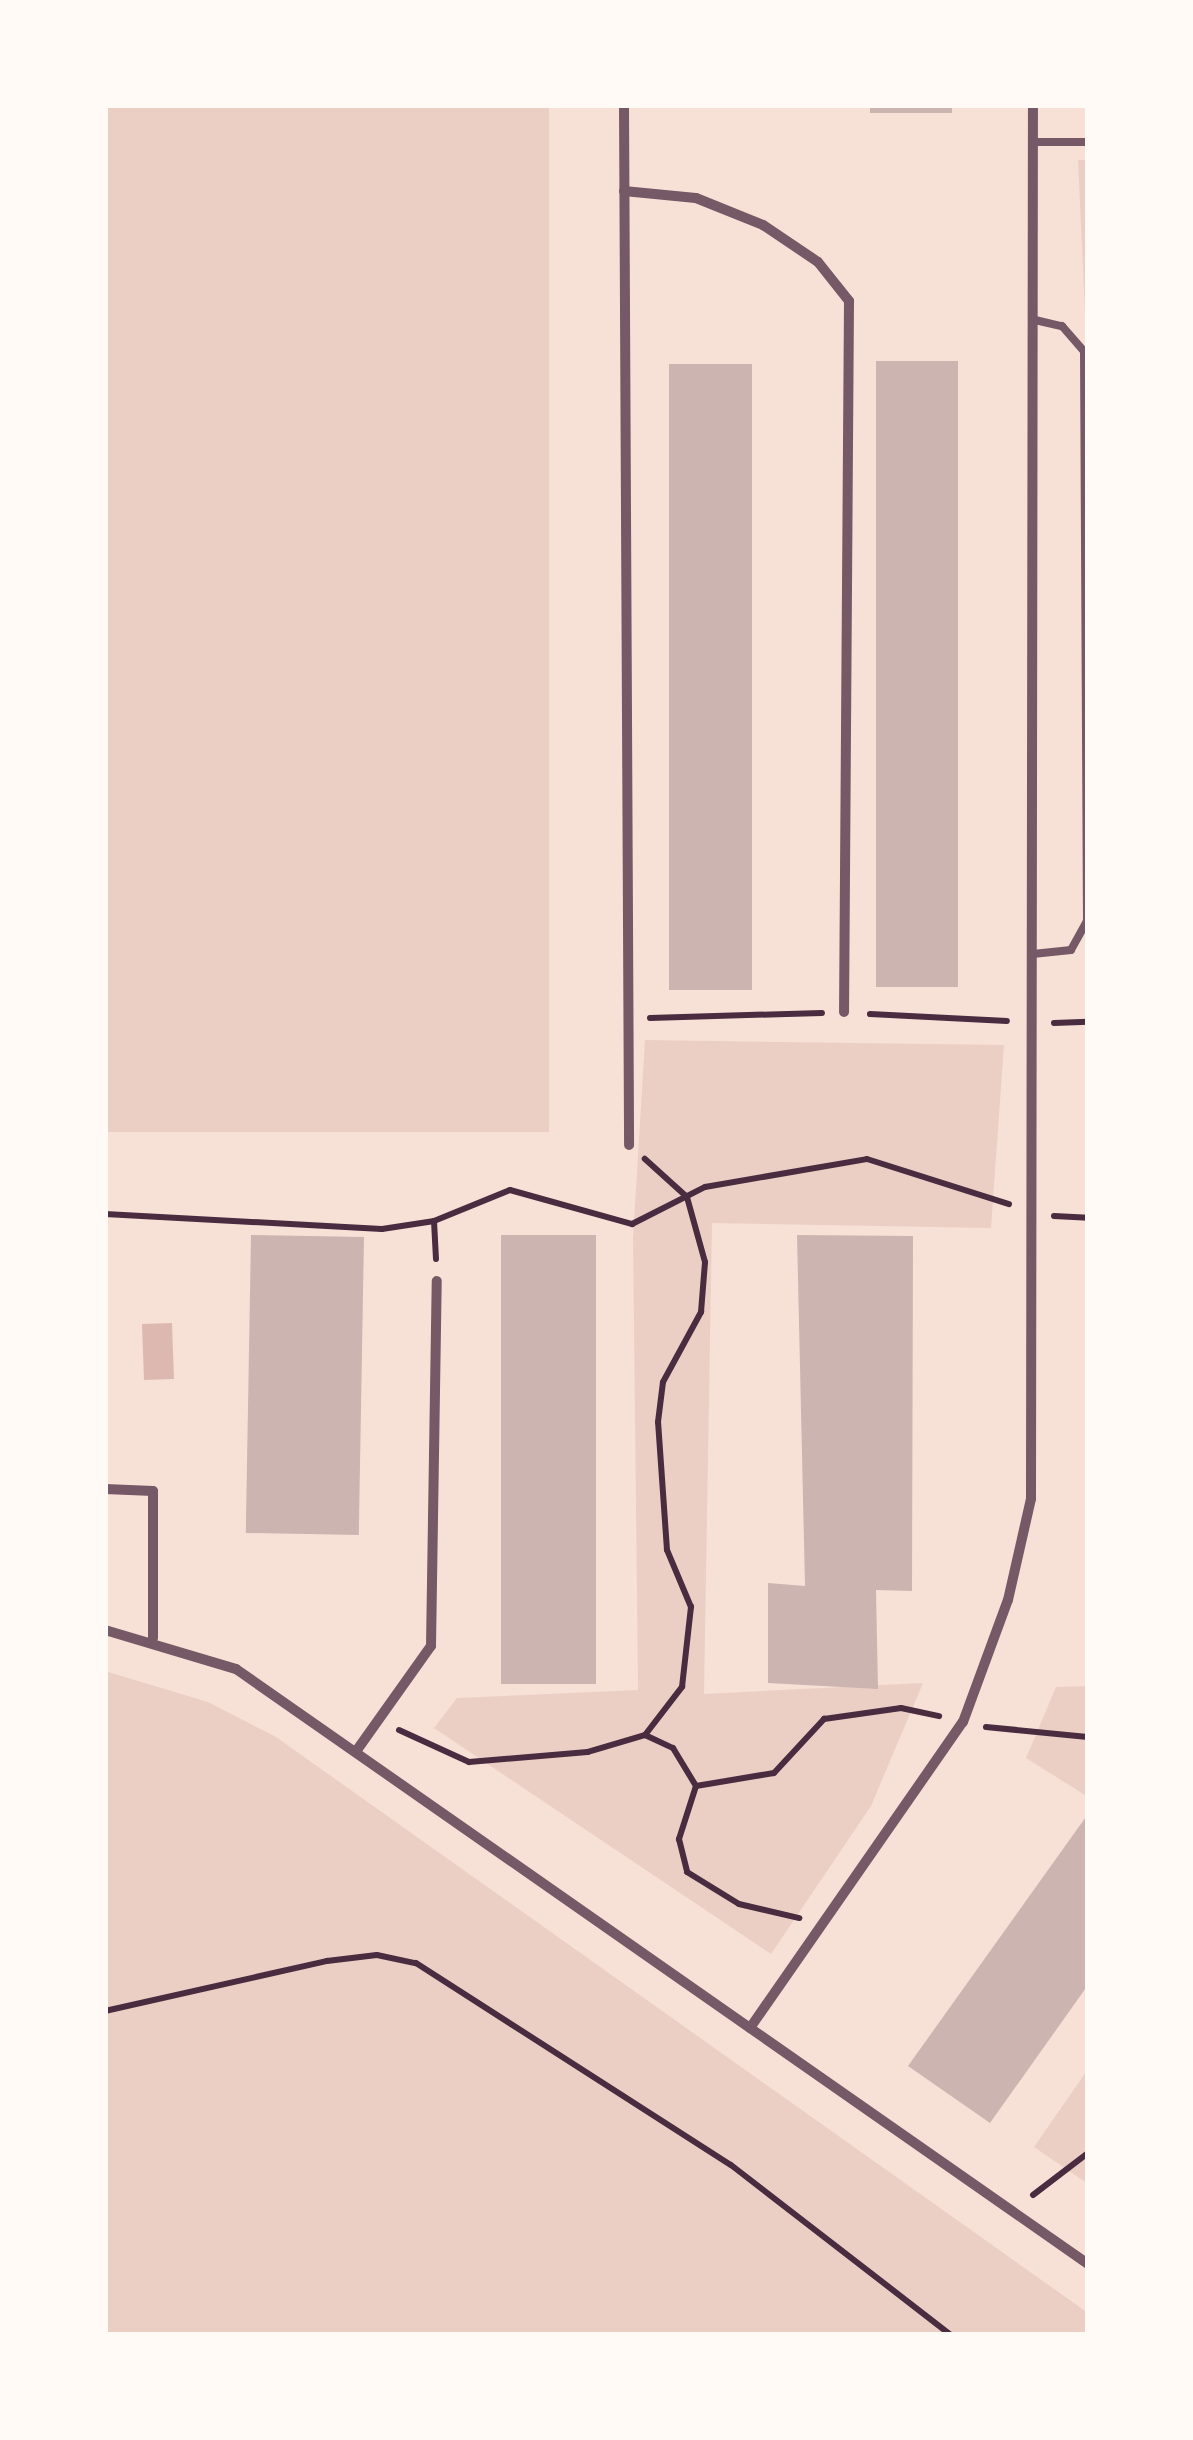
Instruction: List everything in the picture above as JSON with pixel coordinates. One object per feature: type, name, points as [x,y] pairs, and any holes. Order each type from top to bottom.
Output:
[{"type":"street","points":[[624,105],[628,1146]]},
{"type":"street","points":[[750,2028],[962,1722],[1008,1600],[1030,1499],[1036,954],[1033,105]]},
{"type":"street","points":[[624,190],[696,198],[763,226],[818,262],[849,301],[844,1012]]},
{"type":"street","points":[[357,1750],[431,1646],[437,1281]]},
{"type":"street","points":[[105,1489],[153,1491],[153,1638]]},
{"type":"street","points":[[105,1630],[153,1638],[236,1670],[357,1750],[1088,2264]]},
{"type":"lane","points":[[1033,142],[1088,142]]},
{"type":"lane","points":[[1035,320],[1062,326],[1084,351],[1086,901],[1070,950],[1036,954]]},
{"type":"path","points":[[380,1718],[469,1762],[588,1752],[644,1734],[682,1687],[694,1642],[691,1607],[667,1550],[658,1422],[663,1382],[701,1312],[705,1262],[687,1197],[628,1146]]},
{"type":"path","points":[[105,1214],[382,1229],[434,1221],[510,1190],[632,1224],[687,1197],[867,1159],[956,1180],[1034,1215],[1088,1218]]},
{"type":"path","points":[[434,1221],[437,1281]]},
{"type":"path","points":[[696,1786],[774,1773],[824,1719],[901,1708],[1032,1738],[1088,1737]]},
{"type":"path","points":[[644,1734],[673,1748],[696,1786],[679,1839],[688,1872],[739,1904],[825,1924]]},
{"type":"path","points":[[105,2011],[328,1961],[378,1955],[416,1962],[731,2165],[950,2335]]},
{"type":"path","points":[[1012,2211],[1088,2153]]},
{"type":"shaded area","points":[[105,105],[549,105],[549,1132],[105,1132]]},
{"type":"shaded area","points":[[1078,160],[1088,160],[1088,312],[1085,312]]},
{"type":"shaded area","points":[[645,1040],[1004,1045],[991,1228],[712,1223],[704,1694],[923,1683],[871,1806],[771,1954],[434,1728],[457,1698],[638,1690],[633,1238]]},
{"type":"shaded area","points":[[172,1323],[174,1379],[144,1380],[142,1324]]},
{"type":"shaded area","points":[[105,1671],[208,1702],[276,1737],[1088,2313],[1088,2335],[105,2335]]},
{"type":"shaded area","points":[[1088,1686],[1088,1797],[1026,1758],[1056,1687]]},
{"type":"shaded area","points":[[1088,2069],[1088,2184],[1034,2147]]},
{"type":"building","points":[[870,105],[952,105],[952,113],[870,113]]},
{"type":"building","points":[[876,361],[958,361],[958,987],[876,987]]},
{"type":"building","points":[[669,364],[752,364],[752,990],[669,990]]},
{"type":"building","points":[[251,1235],[364,1237],[359,1535],[246,1533]]},
{"type":"building","points":[[501,1235],[596,1235],[596,1684],[501,1684]]},
{"type":"building","points":[[797,1235],[913,1236],[912,1591],[876,1590],[878,1689],[768,1683],[768,1583],[805,1586]]},
{"type":"building","points":[[1088,1814],[1088,1985],[990,2123],[908,2066]]}]
